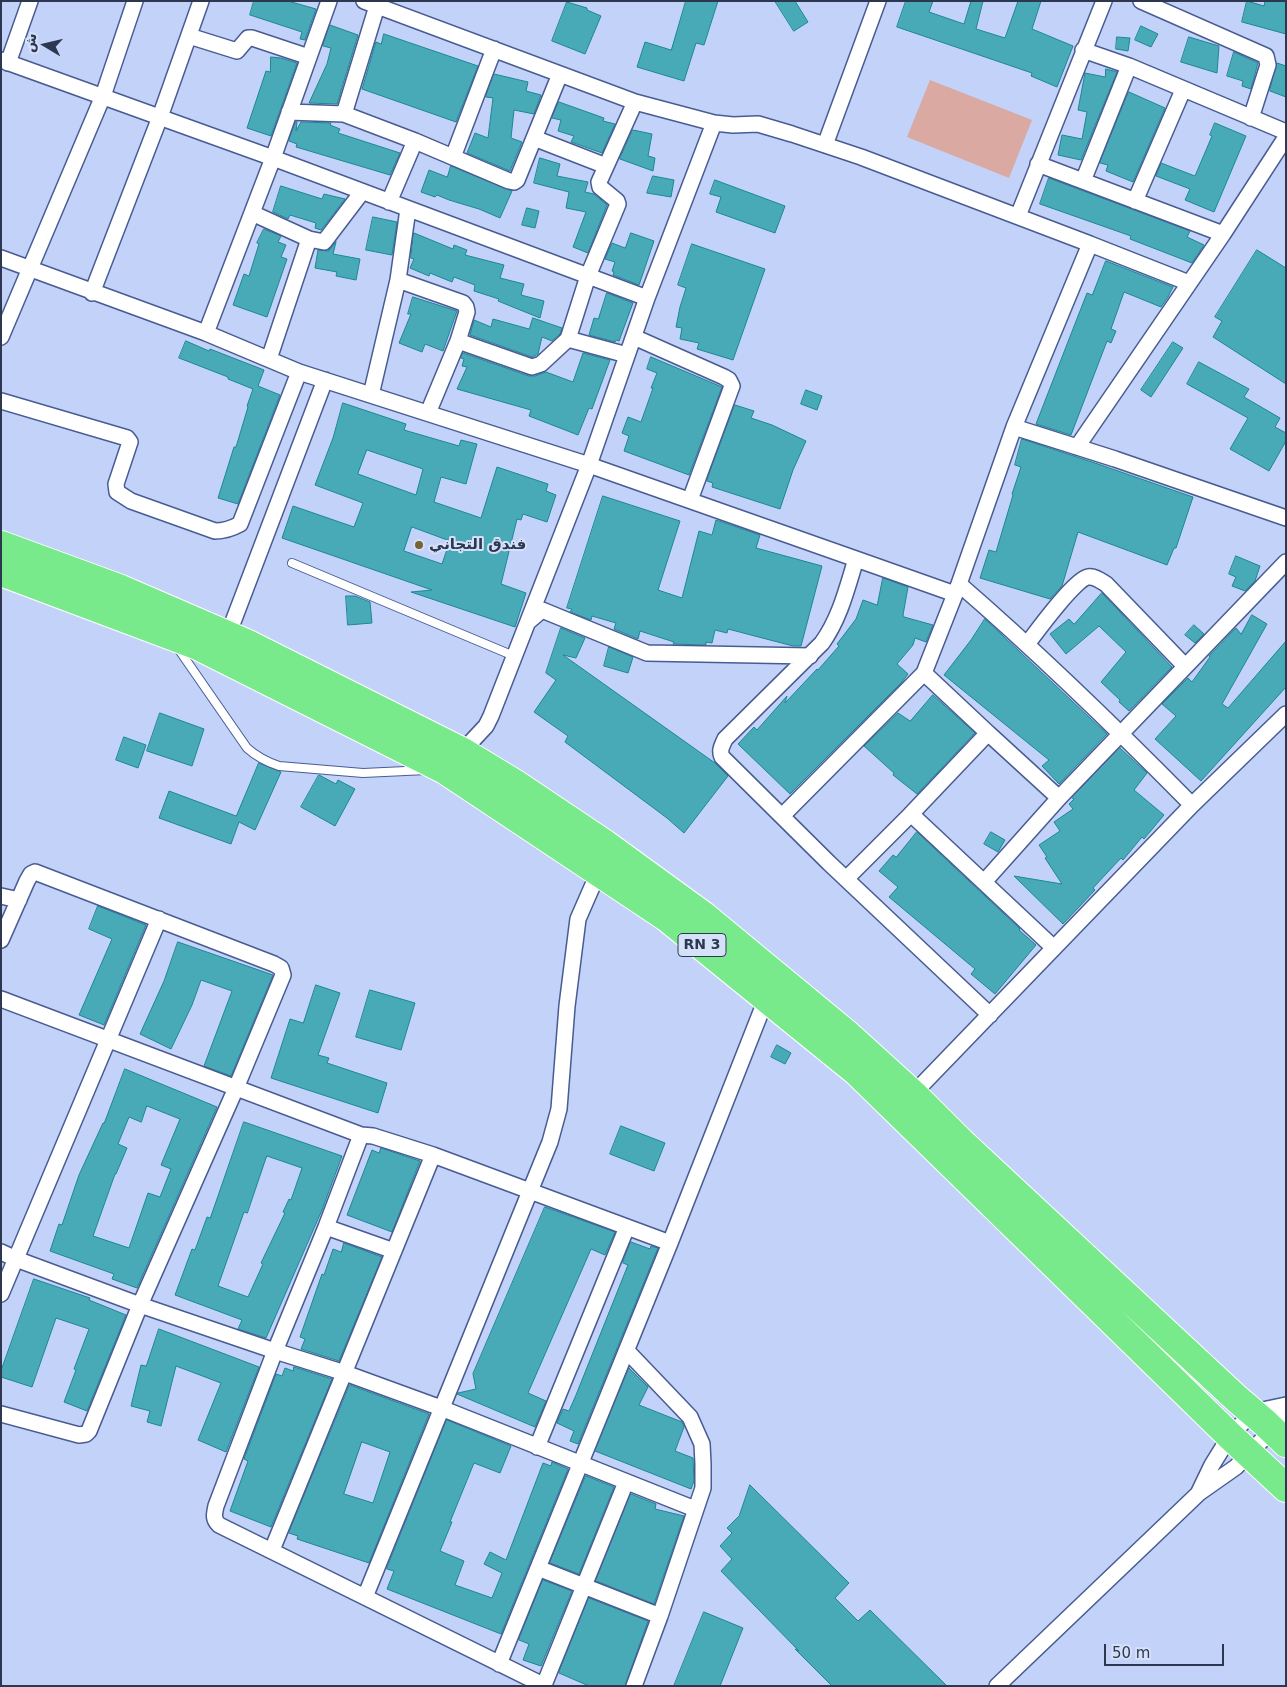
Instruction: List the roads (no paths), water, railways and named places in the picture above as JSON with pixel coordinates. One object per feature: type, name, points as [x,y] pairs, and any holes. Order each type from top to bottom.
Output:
[{"type":"highway","name":"RN 3","points":[[1,545],[121,589],[228,635],[387,712],[454,761],[599,871],[666,917],[857,1072],[1239,1445],[1286,1488]]},
{"type":"highway","name":"RN 3","points":[[1,572],[198,646],[454,761],[514,783],[605,844],[704,916],[848,1035],[1237,1399],[1276,1419]]},
{"type":"street","points":[[30,1],[5,61],[273,158],[647,298]]},
{"type":"street","points":[[1,337],[103,96],[135,1]]},
{"type":"street","points":[[92,293],[160,117],[201,1]]},
{"type":"street","points":[[206,333],[273,158],[329,1]]},
{"type":"street","points":[[825,145],[878,1]]},
{"type":"street","points":[[1018,216],[1104,1]]},
{"type":"street","points":[[1141,1],[1266,56],[1268,65],[1251,118]]},
{"type":"street","points":[[344,114],[371,4],[635,102],[714,123],[733,125],[758,124],[825,145],[1018,216],[1189,283]]},
{"type":"street","points":[[189,36],[237,51],[250,38],[309,58]]},
{"type":"street","points":[[453,157],[494,49]]},
{"type":"street","points":[[1083,50],[1129,66],[1286,132]]},
{"type":"street","points":[[1083,181],[1129,66]]},
{"type":"street","points":[[289,112],[344,114],[514,182],[517,180],[560,74]]},
{"type":"street","points":[[1135,201],[1183,90]]},
{"type":"street","points":[[458,341],[532,367],[541,364],[568,339],[588,276],[618,204],[599,185],[635,102]]},
{"type":"street","points":[[454,761],[486,726],[589,465],[647,298],[714,123]]},
{"type":"street","points":[[1077,447],[1223,234],[1286,137]]},
{"type":"street","points":[[534,138],[606,166]]},
{"type":"street","points":[[389,202],[415,141]]},
{"type":"street","points":[[1038,164],[1223,234]]},
{"type":"street","points":[[252,214],[309,239],[321,242],[326,240],[362,192]]},
{"type":"street","points":[[371,394],[398,280],[408,209]]},
{"type":"street","points":[[268,359],[309,239]]},
{"type":"street","points":[[782,816],[924,672],[958,589],[1014,427],[1090,244]]},
{"type":"street","points":[[1,258],[92,293],[206,333],[299,372],[589,465],[856,558],[958,589],[1028,643],[1122,733],[1192,805]]},
{"type":"street","points":[[398,280],[464,303],[466,306],[467,312],[458,341],[428,413]]},
{"type":"street","points":[[634,337],[724,377],[729,380],[732,386],[690,500]]},
{"type":"street","points":[[568,339],[627,355]]},
{"type":"street","points":[[1,402],[127,438],[130,442],[116,484],[118,492],[131,501],[215,531],[222,531],[240,524],[299,372]]},
{"type":"street","points":[[228,635],[325,380]]},
{"type":"street","points":[[1014,427],[1286,518]]},
{"type":"street","points":[[856,558],[840,613],[833,628],[810,656],[725,739],[720,748],[722,757],[846,879],[990,1015]]},
{"type":"street","points":[[984,882],[1059,798],[1286,562]]},
{"type":"street","points":[[1028,643],[1072,588],[1088,577],[1096,578],[1106,584],[1185,666]]},
{"type":"street","points":[[527,623],[542,610],[647,653],[810,656]]},
{"type":"street","points":[[924,672],[1059,798]]},
{"type":"street","points":[[913,1094],[1192,805],[1286,714]]},
{"type":"street","points":[[846,879],[988,733]]},
{"type":"street","points":[[911,814],[1054,948]]},
{"type":"street","points":[[365,1596],[550,1142],[559,1109],[567,1006],[578,919],[599,871]]},
{"type":"street","points":[[1,940],[31,874],[35,872],[274,964],[283,972],[236,1088],[140,1305],[92,1426],[86,1434],[79,1435],[1,1414]]},
{"type":"street","points":[[1,896],[19,900]]},
{"type":"street","points":[[1,1294],[158,919]]},
{"type":"street","points":[[1,999],[361,1135],[380,1138],[434,1155],[670,1243]]},
{"type":"street","points":[[499,1664],[670,1243],[766,999]]},
{"type":"street","points":[[361,1135],[326,1227],[274,1351],[222,1489],[214,1516],[215,1521],[545,1686],[583,1586],[626,1482]]},
{"type":"street","points":[[272,1550],[434,1155]]},
{"type":"street","points":[[326,1227],[394,1251]]},
{"type":"street","points":[[537,1447],[627,1227]]},
{"type":"street","points":[[1,1252],[140,1305],[345,1373],[441,1408],[695,1510]]},
{"type":"street","points":[[626,1351],[690,1418],[702,1444],[704,1464],[704,1488],[634,1686]]},
{"type":"street","points":[[1199,1493],[1212,1465],[1276,1419]]},
{"type":"street","points":[[997,1686],[1199,1493],[1236,1468],[1239,1445],[1276,1419]]},
{"type":"street","points":[[538,1568],[660,1616]]},
{"type":"lane","points":[[292,563],[514,656]]},
{"type":"lane","points":[[169,635],[247,748],[255,756],[267,762],[279,766],[363,773],[454,761]]},
{"type":"place","name":"فندق التجاني","points":[[419,545]]}]
